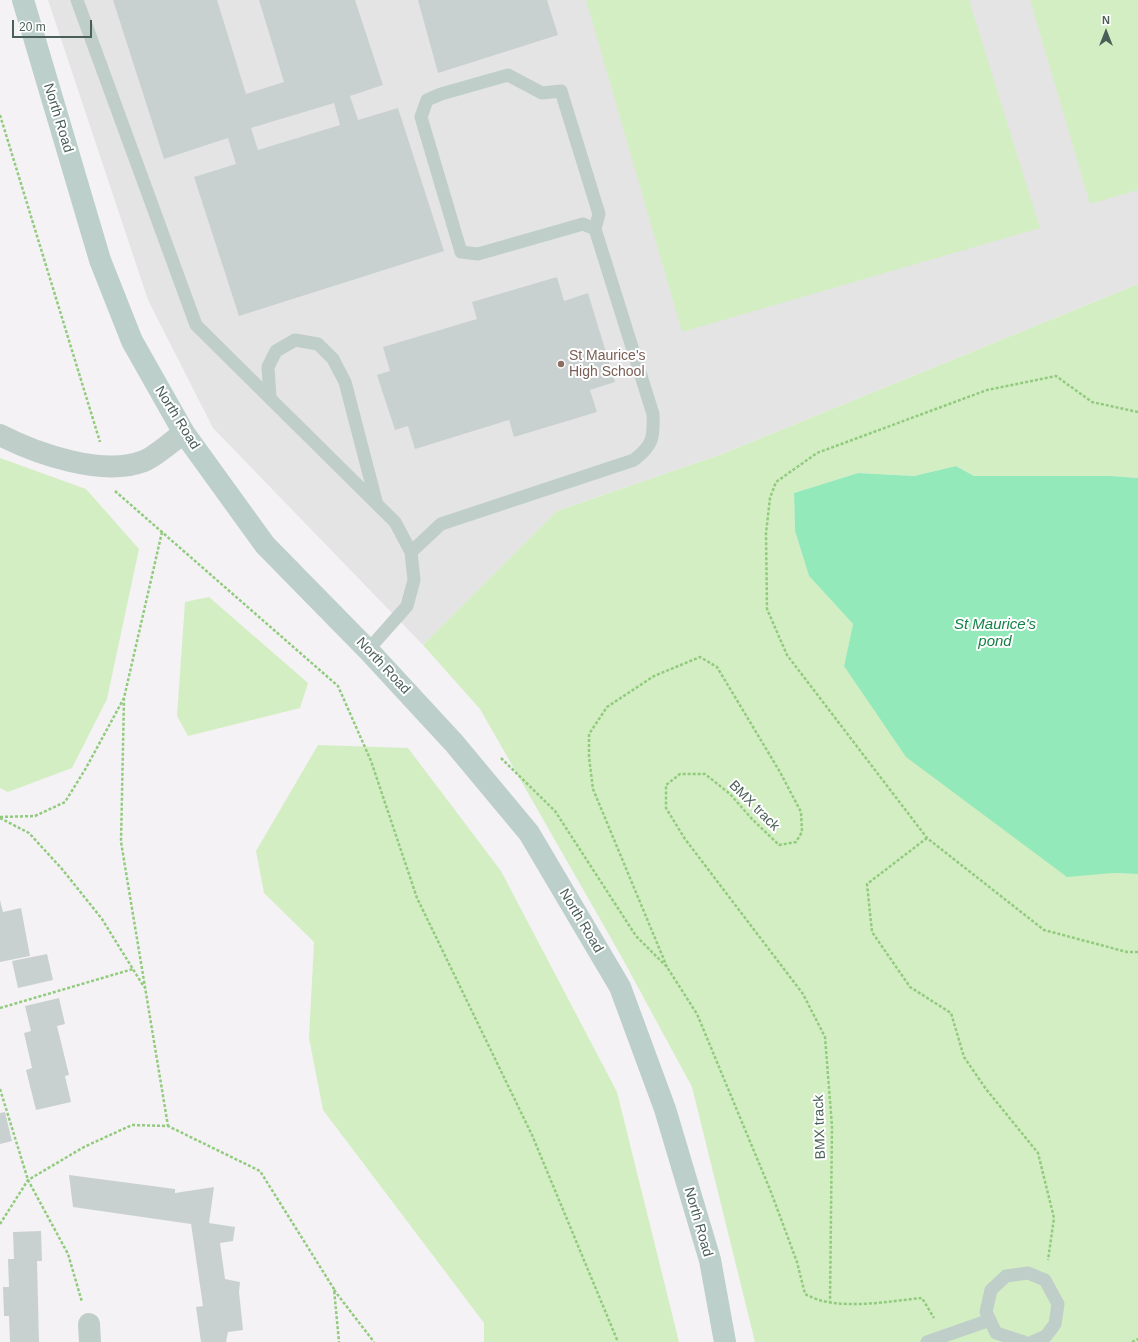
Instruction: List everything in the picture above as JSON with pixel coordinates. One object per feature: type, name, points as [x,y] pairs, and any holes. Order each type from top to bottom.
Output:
[{"type":"main road","name":"North Road","points":[[23,0],[100,260],[132,342],[184,433],[265,545],[368,650],[454,743],[529,832],[620,987],[665,1109],[710,1260],[725,1342]]},
{"type":"street","points":[[0,435],[56,458],[108,467],[144,461],[184,433]]},
{"type":"lane","points":[[77,0],[196,325],[395,522],[411,552],[414,580],[408,606],[368,650]]},
{"type":"lane","points":[[411,552],[441,524],[634,460],[647,450],[654,432],[653,414],[595,229],[600,214],[561,91],[542,93],[508,75],[441,94],[427,100],[421,117],[461,252],[478,254],[583,224],[595,229]]},
{"type":"lane","points":[[270,398],[268,367],[276,351],[295,340],[318,344],[333,359],[345,382],[376,502]]},
{"type":"lane","points":[[1024,1342],[996,1333],[986,1312],[991,1290],[1006,1276],[1028,1273],[1044,1280],[1058,1304],[1054,1324],[1046,1336],[1032,1342]]},
{"type":"lane","points":[[927,1342],[990,1320]]},
{"type":"path","points":[[1138,412],[1092,402],[1056,376],[987,390],[817,453],[776,482],[770,498],[766,533],[767,609],[787,656],[928,838],[1044,930],[1127,952],[1138,952]]},
{"type":"path","points":[[162,532],[124,698],[121,842],[168,1126]]},
{"type":"path","name":"BMX track","points":[[667,967],[593,789],[589,757],[589,734],[607,707],[654,676],[700,657],[717,667],[780,772],[801,812],[802,832],[796,842],[779,845],[752,819],[730,794],[704,774],[680,774],[666,785],[666,808],[685,839],[803,994],[825,1037],[832,1126],[830,1302]]},
{"type":"path","points":[[0,818],[35,816],[65,802],[86,768],[124,698]]},
{"type":"path","points":[[499,756],[555,811],[636,936],[667,967],[697,1014],[771,1192],[797,1262],[805,1294],[814,1299],[830,1302],[862,1304],[922,1298],[945,1336]]},
{"type":"path","points":[[371,761],[417,898],[532,1135],[618,1342]]},
{"type":"path","points":[[0,818],[29,832],[62,868],[102,919],[146,989]]},
{"type":"path","points":[[928,838],[867,884],[872,932],[910,987],[951,1013],[964,1057],[986,1089],[1038,1153],[1054,1218],[1044,1280]]},
{"type":"path","points":[[0,1008],[133,969]]},
{"type":"path","points":[[0,1089],[28,1180],[68,1254],[90,1333]]},
{"type":"path","points":[[0,1224],[28,1180],[84,1147],[132,1125],[168,1126],[260,1171],[334,1289],[374,1342]]},
{"type":"path","points":[[334,1289],[339,1342]]},
{"type":"path","points":[[1132,1342],[1138,1339]]},
{"type":"shaded area","name":"St Maurice's High School","points":[[48,0],[1138,0],[1138,284],[722,454],[557,511],[423,645],[213,428],[148,300]]},
{"type":"shaded area","points":[[586,0],[969,0],[1040,228],[682,332]]},
{"type":"shaded area","points":[[1030,0],[1138,0],[1138,190],[1090,204]]},
{"type":"shaded area","points":[[1138,284],[1138,478],[1111,476],[974,476],[956,466],[914,476],[858,473],[794,493],[795,531],[809,576],[853,624],[844,666],[1113,873],[1138,874],[1138,1342],[755,1342],[692,1087],[620,954],[480,709],[423,645],[557,511],[722,454]]},
{"type":"shaded area","points":[[0,458],[86,489],[139,549],[107,699],[72,768],[8,792],[0,788]]},
{"type":"shaded area","points":[[209,597],[308,683],[300,708],[188,736],[177,716],[185,602]]},
{"type":"shaded area","points":[[318,745],[408,748],[501,871],[617,1092],[679,1342],[484,1342],[484,1323],[323,1110],[309,1038],[314,942],[264,893],[256,851]]},
{"type":"water","name":"St Maurice's pond","points":[[956,466],[974,476],[1111,476],[1138,478],[1138,874],[1113,873],[1067,877],[906,757],[844,666],[853,624],[809,576],[795,531],[794,493],[858,473],[914,476]]},
{"type":"building","points":[[113,0],[217,0],[246,94],[284,82],[259,0],[355,0],[383,85],[350,96],[358,120],[398,108],[444,251],[239,316],[194,177],[236,164],[228,138],[164,159]],"holes":[[[334,103],[340,125],[258,150],[251,128]]]},
{"type":"building","points":[[418,0],[547,0],[558,35],[438,73]]},
{"type":"building","points":[[557,277],[564,301],[588,293],[615,382],[590,390],[597,412],[514,437],[509,420],[415,449],[408,426],[395,430],[377,375],[390,371],[383,347],[477,319],[472,302]]},
{"type":"building","points":[[0,900],[3,912],[21,908],[30,956],[0,962]]},
{"type":"building","points":[[47,954],[53,980],[18,988],[12,961]]},
{"type":"building","points":[[59,998],[65,1024],[57,1026],[69,1075],[65,1076],[71,1102],[36,1110],[26,1070],[32,1068],[24,1033],[31,1031],[25,1006]]},
{"type":"building","points":[[5,1112],[12,1141],[0,1144],[0,1113]]},
{"type":"building","points":[[69,1175],[175,1189],[175,1193],[214,1187],[209,1223],[235,1227],[233,1241],[220,1243],[225,1279],[240,1282],[239,1292],[243,1330],[228,1332],[226,1342],[201,1342],[196,1307],[203,1306],[191,1224],[73,1207]]},
{"type":"building","points":[[41,1231],[42,1261],[37,1261],[39,1342],[10,1342],[9,1316],[4,1316],[3,1287],[9,1287],[8,1259],[14,1259],[13,1232]]},
{"type":"place","name":"St Maurice's High School","points":[[561,364]]}]
